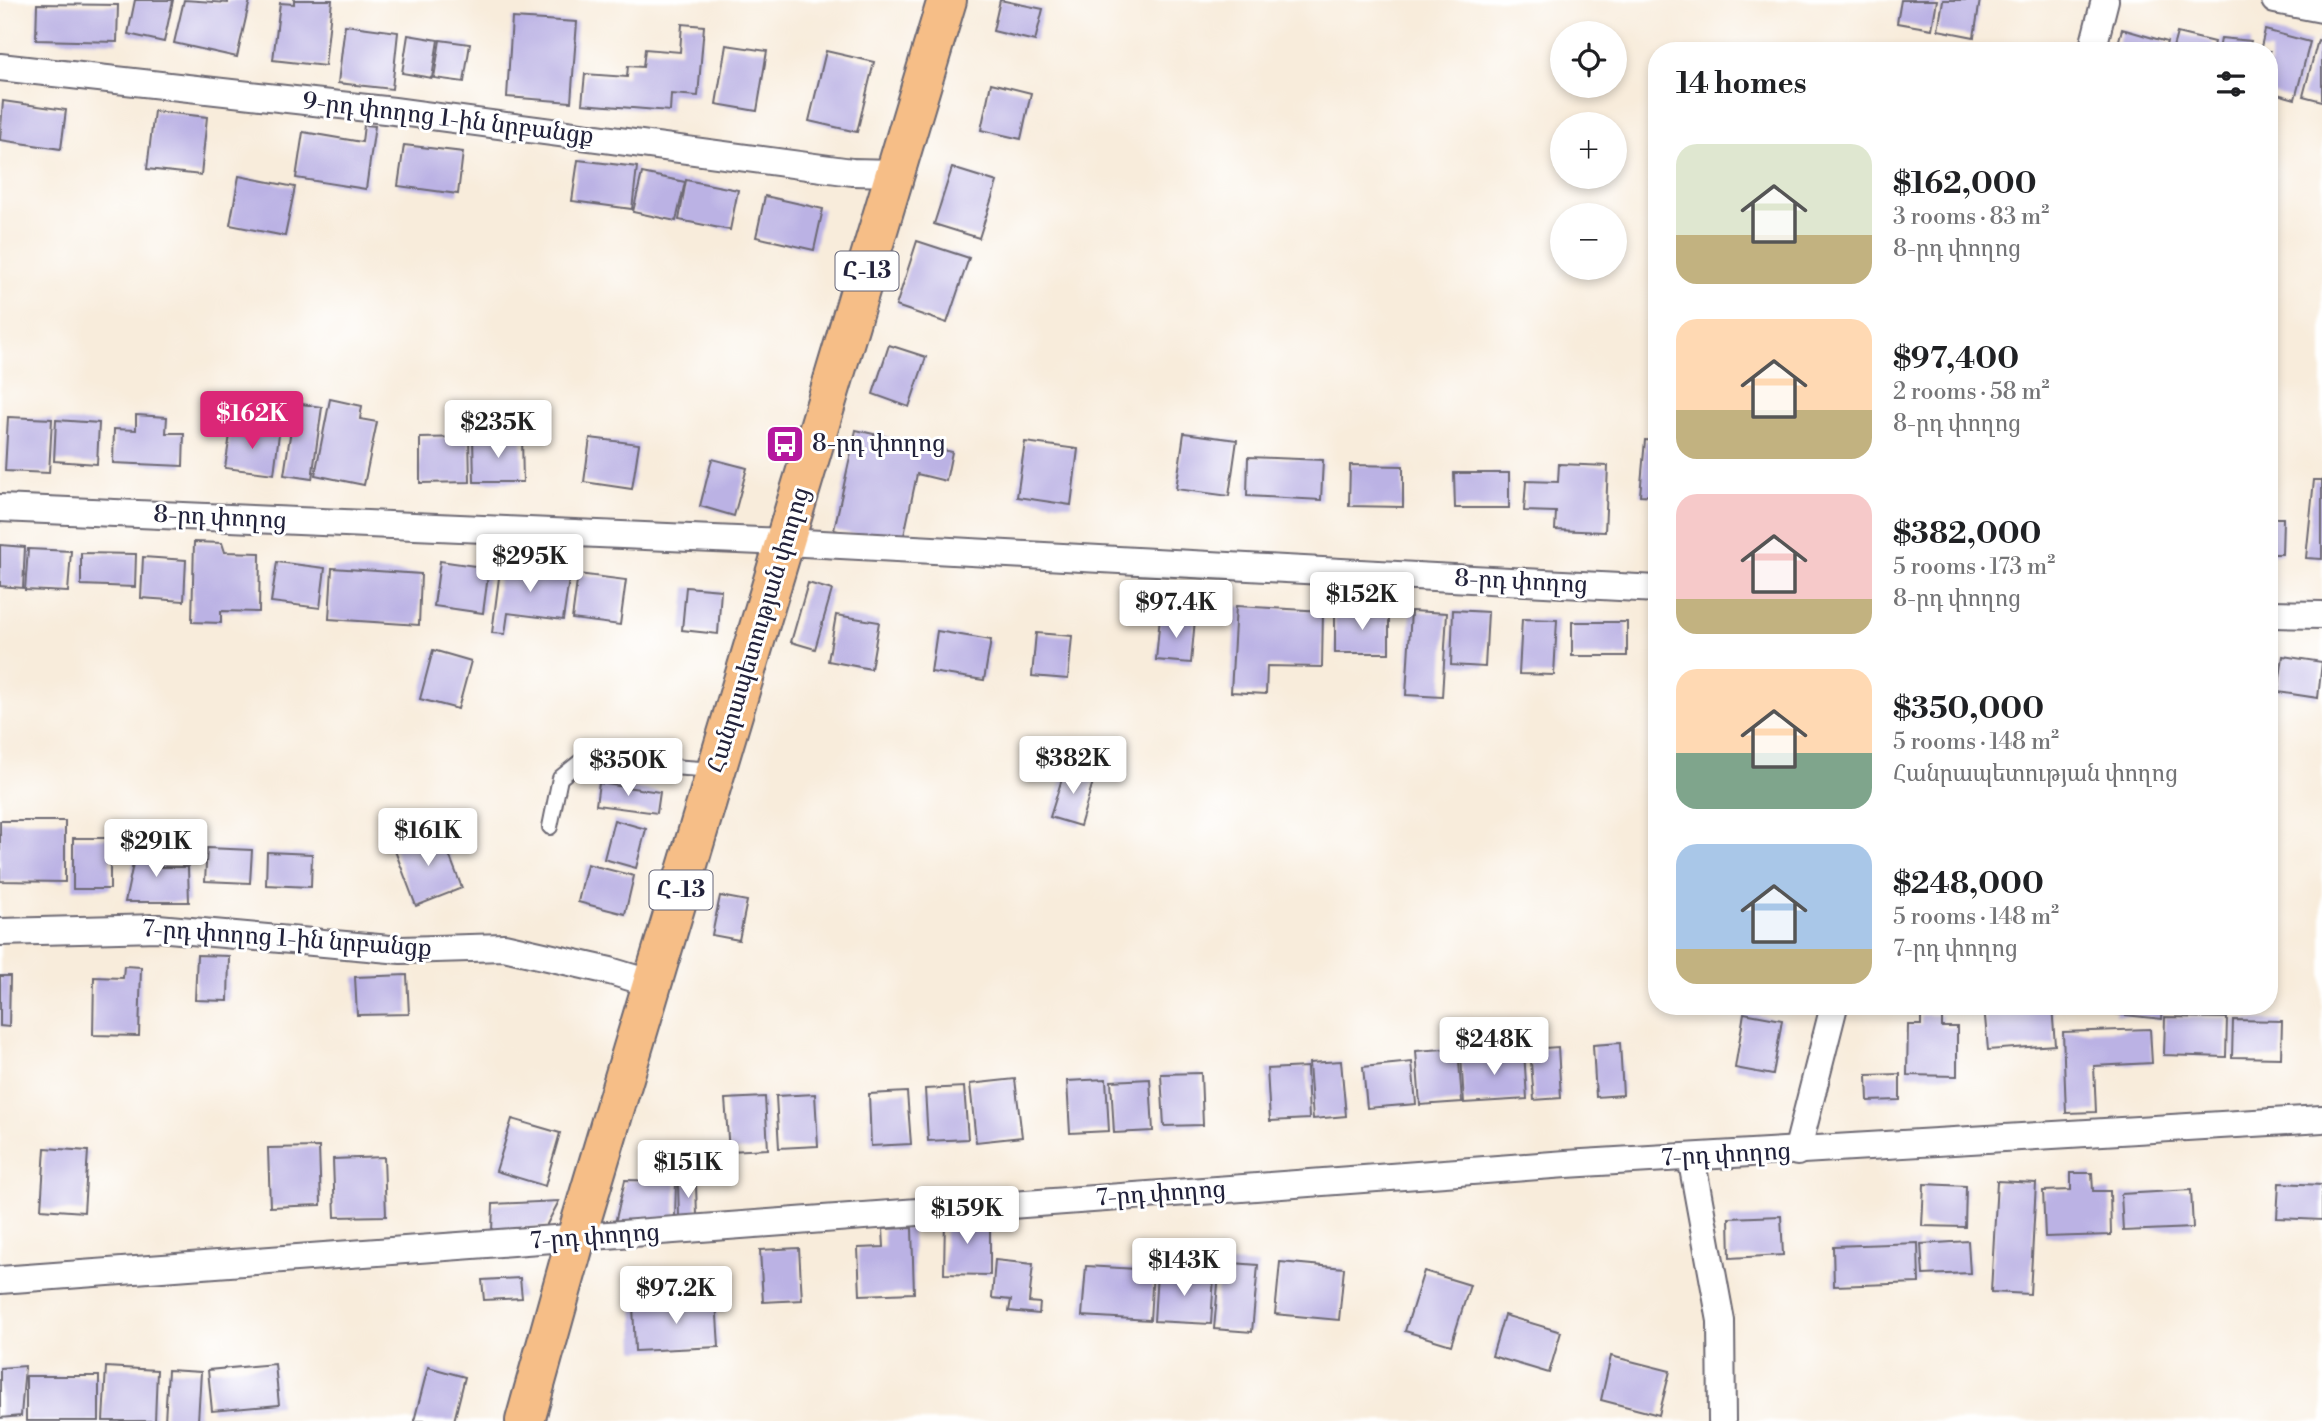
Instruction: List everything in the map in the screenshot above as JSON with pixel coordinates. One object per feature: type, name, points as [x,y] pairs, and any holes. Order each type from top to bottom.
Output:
[{"type":"main road","name":"Հանրապետության փողոց","points":[[525,1421],[576,1238],[947,0]]},
{"type":"street","points":[[2094,42],[2105,0]]},
{"type":"street","points":[[2275,0],[2322,9]]},
{"type":"street","name":"9-րդ փողոց 1-ին նրբանցք","points":[[0,67],[394,111],[852,172],[896,173]]},
{"type":"street","name":"8-րդ փողոց","points":[[0,509],[785,542],[1648,589]]},
{"type":"street","points":[[2278,614],[2322,615]]},
{"type":"street","name":"7-րդ փողոց 1-ին նրբանցք","points":[[0,932],[158,928],[401,950],[504,947],[610,971],[653,984]]},
{"type":"street","points":[[1797,1152],[1832,1015]]},
{"type":"street","name":"7-րդ փողոց","points":[[0,1280],[1691,1157],[2322,1119]]},
{"type":"street","points":[[1691,1157],[1721,1321],[1723,1421]]},
{"type":"lane","points":[[550,827],[560,778],[581,761],[717,770]]},
{"type":"building","points":[[135,0],[173,0],[164,42],[128,34]]},
{"type":"building","points":[[184,0],[228,3],[228,0],[250,0],[237,57],[174,43]]},
{"type":"building","points":[[294,0],[332,0],[325,66],[273,60],[280,3],[294,4]]},
{"type":"building","points":[[1000,0],[1043,9],[1035,41],[993,31]]},
{"type":"building","points":[[1901,0],[1937,0],[1932,29],[1897,23]]},
{"type":"building","points":[[1943,0],[1980,0],[1974,37],[1938,30]]},
{"type":"building","points":[[37,4],[118,5],[117,42],[36,40]]},
{"type":"building","points":[[512,18],[577,22],[571,102],[507,97]]},
{"type":"building","points":[[682,24],[704,26],[698,96],[671,94],[670,111],[582,104],[585,74],[627,77],[628,66],[643,67],[645,49],[680,52]]},
{"type":"building","points":[[345,25],[398,32],[392,89],[338,83]]},
{"type":"building","points":[[2122,29],[2167,42],[2118,42]]},
{"type":"building","points":[[2265,30],[2310,42],[2295,99],[2278,94],[2278,42],[2262,42]]},
{"type":"building","points":[[2177,33],[2214,42],[2174,42]]},
{"type":"building","points":[[408,35],[438,40],[432,78],[402,73]]},
{"type":"building","points":[[2221,38],[2251,41],[2251,42],[2220,42]]},
{"type":"building","points":[[440,40],[470,44],[464,82],[434,78]]},
{"type":"building","points":[[2318,40],[2322,41],[2322,101],[2303,96]]},
{"type":"building","points":[[726,45],[767,51],[757,111],[716,104]]},
{"type":"building","points":[[826,51],[874,62],[857,132],[809,121]]},
{"type":"building","points":[[991,83],[1031,93],[1021,139],[981,130]]},
{"type":"building","points":[[3,101],[66,110],[61,149],[0,140]]},
{"type":"building","points":[[154,111],[207,117],[201,175],[147,169]]},
{"type":"building","points":[[364,125],[375,126],[366,189],[296,178],[303,132],[362,142]]},
{"type":"building","points":[[404,145],[463,152],[458,194],[398,186]]},
{"type":"building","points":[[578,160],[637,167],[632,209],[572,201]]},
{"type":"building","points":[[952,168],[997,182],[979,238],[934,224]]},
{"type":"building","points":[[642,173],[685,182],[676,221],[633,212]]},
{"type":"building","points":[[239,176],[295,187],[285,236],[230,225]]},
{"type":"building","points":[[686,180],[738,190],[730,230],[679,220]]},
{"type":"building","points":[[765,196],[823,209],[814,250],[756,237]]},
{"type":"building","points":[[917,241],[969,258],[947,323],[896,306]]},
{"type":"building","points":[[889,345],[926,357],[909,407],[873,394]]},
{"type":"building","points":[[330,399],[362,406],[360,419],[377,422],[364,485],[315,475]]},
{"type":"building","points":[[295,403],[322,407],[312,479],[284,475]]},
{"type":"building","points":[[136,415],[167,417],[166,433],[184,433],[183,466],[113,463],[114,429],[136,430]]},
{"type":"building","points":[[8,417],[52,419],[49,473],[5,471]]},
{"type":"building","points":[[56,420],[99,423],[97,464],[54,461]]},
{"type":"building","points":[[231,428],[279,434],[274,474],[225,468]]},
{"type":"building","points":[[856,430],[952,452],[946,481],[917,474],[902,545],[834,530]]},
{"type":"building","points":[[1184,433],[1237,440],[1229,496],[1176,489]]},
{"type":"building","points":[[469,437],[470,482],[420,483],[420,438]]},
{"type":"building","points":[[473,437],[522,437],[523,482],[474,482]]},
{"type":"building","points":[[590,438],[639,444],[632,489],[584,482]]},
{"type":"building","points":[[1645,440],[1648,440],[1648,495],[1640,495]]},
{"type":"building","points":[[1025,442],[1078,449],[1071,505],[1017,497]]},
{"type":"building","points":[[1248,457],[1323,460],[1321,500],[1247,496]]},
{"type":"building","points":[[712,459],[747,468],[734,516],[700,506]]},
{"type":"building","points":[[1559,464],[1608,466],[1605,532],[1555,530],[1556,512],[1524,511],[1526,481],[1558,482]]},
{"type":"building","points":[[1350,465],[1403,466],[1403,507],[1349,506]]},
{"type":"building","points":[[1454,473],[1509,473],[1509,508],[1455,508]]},
{"type":"building","points":[[2314,480],[2322,480],[2322,559],[2306,558]]},
{"type":"building","points":[[2278,518],[2283,518],[2282,554],[2278,554]]},
{"type":"building","points":[[194,542],[222,543],[225,552],[260,553],[259,612],[221,611],[221,623],[192,622]]},
{"type":"building","points":[[0,545],[25,547],[23,588],[0,586]]},
{"type":"building","points":[[28,549],[71,551],[68,592],[25,590]]},
{"type":"building","points":[[81,553],[136,554],[135,587],[81,585]]},
{"type":"building","points":[[143,557],[186,560],[184,601],[141,598]]},
{"type":"building","points":[[440,561],[489,568],[483,613],[434,606]]},
{"type":"building","points":[[277,562],[325,568],[320,608],[271,602]]},
{"type":"building","points":[[501,562],[570,572],[563,620],[508,613],[505,634],[492,633]]},
{"type":"building","points":[[332,568],[421,574],[419,625],[329,619]]},
{"type":"building","points":[[578,574],[626,580],[620,625],[572,619]]},
{"type":"building","points":[[808,583],[832,590],[815,649],[791,642]]},
{"type":"building","points":[[686,587],[721,590],[718,634],[682,630]]},
{"type":"building","points":[[1236,606],[1323,611],[1322,667],[1267,666],[1266,694],[1231,692]]},
{"type":"building","points":[[1453,610],[1488,612],[1485,667],[1451,665]]},
{"type":"building","points":[[1411,611],[1447,613],[1442,697],[1406,695]]},
{"type":"building","points":[[1335,612],[1389,612],[1389,653],[1335,653]]},
{"type":"building","points":[[836,615],[879,622],[871,669],[828,661]]},
{"type":"building","points":[[1160,616],[1195,619],[1191,663],[1156,660]]},
{"type":"building","points":[[1522,619],[1557,620],[1554,675],[1519,674]]},
{"type":"building","points":[[1572,622],[1627,622],[1627,656],[1572,656]]},
{"type":"building","points":[[937,631],[991,640],[984,680],[931,672]]},
{"type":"building","points":[[1036,633],[1072,636],[1068,679],[1032,676]]},
{"type":"building","points":[[433,650],[471,661],[458,709],[420,699]]},
{"type":"building","points":[[2283,656],[2322,662],[2318,698],[2278,692]]},
{"type":"building","points":[[1066,766],[1095,775],[1080,826],[1050,817]]},
{"type":"building","points":[[599,783],[660,792],[657,813],[596,805]]},
{"type":"building","points":[[614,820],[646,829],[636,868],[604,859]]},
{"type":"building","points":[[0,821],[65,821],[65,882],[0,881]]},
{"type":"building","points":[[440,831],[462,888],[416,906],[394,848]]},
{"type":"building","points":[[73,838],[117,838],[117,858],[110,858],[110,889],[73,889]]},
{"type":"building","points":[[138,840],[155,842],[150,867],[188,867],[189,902],[125,902]]},
{"type":"building","points":[[207,848],[252,850],[250,883],[205,881]]},
{"type":"building","points":[[267,852],[312,854],[311,887],[266,885]]},
{"type":"building","points":[[587,864],[634,876],[625,914],[578,902]]},
{"type":"building","points":[[720,896],[747,901],[739,940],[712,935]]},
{"type":"building","points":[[197,955],[229,956],[228,1001],[195,1000]]},
{"type":"building","points":[[124,966],[141,967],[139,1036],[93,1035],[94,977],[123,978]]},
{"type":"building","points":[[407,975],[409,1014],[357,1015],[355,977]]},
{"type":"building","points":[[0,976],[10,976],[9,1027],[0,1026]]},
{"type":"building","points":[[1744,1015],[1782,1020],[1773,1075],[1735,1068]]},
{"type":"building","points":[[1921,1015],[1942,1015],[1942,1027],[1957,1027],[1957,1076],[1907,1075],[1908,1025],[1921,1025]]},
{"type":"building","points":[[1985,1015],[2053,1015],[2055,1045],[1988,1050]]},
{"type":"building","points":[[2125,1015],[2162,1015],[2162,1019]]},
{"type":"building","points":[[2165,1017],[2227,1018],[2226,1057],[2164,1055]]},
{"type":"building","points":[[2233,1020],[2282,1021],[2281,1058],[2232,1057]]},
{"type":"building","points":[[2150,1029],[2152,1063],[2094,1066],[2096,1112],[2066,1113],[2063,1032]]},
{"type":"building","points":[[1620,1043],[1623,1095],[1596,1097],[1593,1045]]},
{"type":"building","points":[[1558,1047],[1561,1098],[1534,1100],[1530,1049]]},
{"type":"building","points":[[1458,1048],[1462,1102],[1420,1105],[1416,1051]]},
{"type":"building","points":[[1524,1051],[1527,1099],[1464,1103],[1461,1055]]},
{"type":"building","points":[[1341,1061],[1346,1116],[1313,1119],[1309,1063]]},
{"type":"building","points":[[1412,1062],[1416,1104],[1367,1108],[1363,1067]]},
{"type":"building","points":[[1307,1067],[1309,1119],[1270,1121],[1267,1069]]},
{"type":"building","points":[[1201,1073],[1203,1125],[1164,1126],[1161,1074]]},
{"type":"building","points":[[1900,1074],[1900,1100],[1868,1101],[1867,1075]]},
{"type":"building","points":[[1015,1079],[1022,1137],[976,1142],[970,1084]]},
{"type":"building","points":[[1106,1079],[1109,1131],[1070,1133],[1067,1081]]},
{"type":"building","points":[[1150,1079],[1153,1131],[1114,1133],[1111,1081]]},
{"type":"building","points":[[964,1087],[968,1139],[928,1141],[925,1089]]},
{"type":"building","points":[[907,1092],[911,1144],[871,1146],[869,1094]]},
{"type":"building","points":[[815,1094],[818,1146],[779,1148],[776,1096]]},
{"type":"building","points":[[765,1097],[768,1149],[729,1151],[725,1099]]},
{"type":"building","points":[[512,1119],[560,1133],[545,1186],[496,1171]]},
{"type":"building","points":[[319,1147],[321,1205],[270,1207],[268,1148]]},
{"type":"building","points":[[45,1148],[88,1151],[84,1212],[41,1209]]},
{"type":"building","points":[[384,1157],[386,1216],[335,1217],[333,1159]]},
{"type":"building","points":[[2071,1173],[2092,1173],[2093,1191],[2110,1191],[2111,1235],[2045,1237],[2043,1191],[2071,1190]]},
{"type":"building","points":[[625,1180],[676,1181],[675,1218],[615,1223]]},
{"type":"building","points":[[1997,1181],[2036,1183],[2030,1294],[1991,1292]]},
{"type":"building","points":[[2279,1183],[2322,1185],[2322,1220],[2277,1218]]},
{"type":"building","points":[[678,1184],[696,1184],[697,1216],[679,1216]]},
{"type":"building","points":[[1924,1184],[1966,1186],[1965,1227],[1922,1226]]},
{"type":"building","points":[[2191,1190],[2193,1228],[2123,1231],[2121,1194]]},
{"type":"building","points":[[559,1201],[546,1226],[492,1232],[493,1204]]},
{"type":"building","points":[[1781,1216],[1783,1255],[1730,1258],[1729,1218]]},
{"type":"building","points":[[945,1217],[990,1217],[990,1275],[944,1274]]},
{"type":"building","points":[[912,1228],[914,1293],[860,1295],[858,1248],[884,1247],[883,1229]]},
{"type":"building","points":[[1968,1241],[1970,1273],[1923,1275],[1921,1244]]},
{"type":"building","points":[[1918,1243],[1919,1283],[1834,1286],[1833,1246]]},
{"type":"building","points":[[799,1248],[802,1300],[763,1302],[760,1250]]},
{"type":"building","points":[[995,1260],[1033,1264],[1029,1302],[1040,1303],[1039,1314],[1009,1311],[1011,1300],[992,1298]]},
{"type":"building","points":[[1220,1262],[1258,1265],[1252,1332],[1214,1329]]},
{"type":"building","points":[[1280,1262],[1344,1268],[1339,1320],[1275,1314]]},
{"type":"building","points":[[1086,1266],[1153,1270],[1150,1320],[1082,1316]]},
{"type":"building","points":[[1424,1271],[1470,1285],[1451,1345],[1405,1331]]},
{"type":"building","points":[[1157,1273],[1214,1276],[1211,1324],[1154,1321]]},
{"type":"building","points":[[520,1278],[522,1298],[484,1300],[482,1280]]},
{"type":"building","points":[[716,1300],[719,1347],[635,1351],[633,1305]]},
{"type":"building","points":[[1504,1315],[1561,1332],[1549,1373],[1492,1356]]},
{"type":"building","points":[[1611,1356],[1670,1371],[1659,1415],[1601,1400]]},
{"type":"building","points":[[275,1364],[279,1405],[212,1411],[208,1370]]},
{"type":"building","points":[[25,1366],[21,1416],[0,1418],[0,1368]]},
{"type":"building","points":[[106,1367],[157,1370],[155,1421],[103,1421]]},
{"type":"building","points":[[428,1367],[465,1377],[454,1421],[414,1421]]},
{"type":"building","points":[[168,1370],[201,1372],[198,1421],[165,1421]]},
{"type":"building","points":[[26,1376],[99,1376],[99,1421],[26,1421]]},
{"type":"place","name":"8-րդ փողոց","points":[[785,444]]}]
